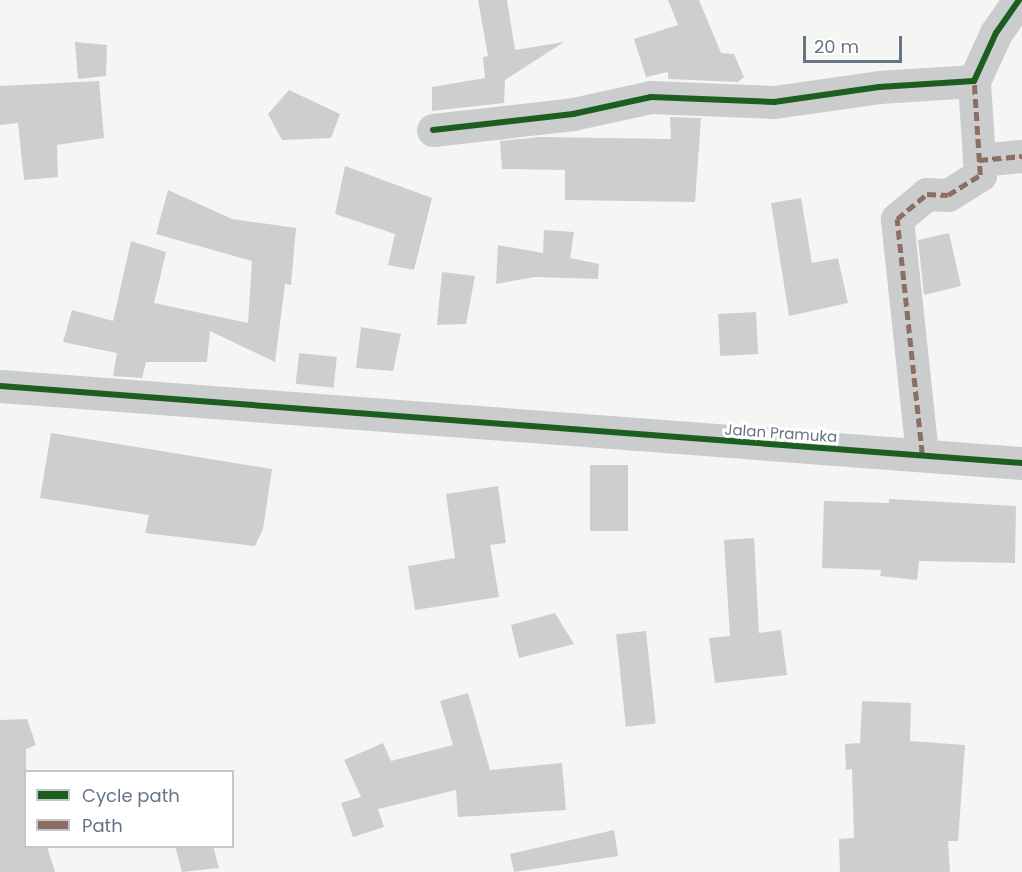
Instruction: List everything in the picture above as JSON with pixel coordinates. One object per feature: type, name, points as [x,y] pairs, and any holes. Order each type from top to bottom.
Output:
[{"type":"street","points":[[922,454],[897,219],[927,194],[948,195],[980,175],[974,81],[996,33],[1019,0]]},
{"type":"street","points":[[433,130],[573,114],[651,97],[774,102],[879,87],[974,81]]},
{"type":"street","points":[[979,160],[1022,156]]},
{"type":"street","name":"Jalan Pramuka","points":[[0,386],[576,432],[1022,462]]},
{"type":"building","points":[[478,0],[507,0],[515,50],[564,42],[505,80],[504,103],[432,111],[432,87],[485,78],[483,57],[488,56]]},
{"type":"building","points":[[668,0],[699,0],[721,53],[734,54],[744,77],[738,82],[668,79],[668,72],[646,77],[634,39],[678,25]]},
{"type":"building","points":[[75,42],[107,45],[106,76],[78,79]]},
{"type":"building","points":[[99,81],[104,138],[57,145],[58,177],[24,180],[18,123],[0,125],[0,86]]},
{"type":"building","points":[[289,90],[340,114],[331,138],[282,140],[268,114]]},
{"type":"building","points":[[670,117],[701,118],[695,202],[565,200],[565,170],[502,169],[500,141],[540,137],[671,139]]},
{"type":"building","points":[[345,166],[432,198],[414,270],[388,265],[395,234],[335,214]]},
{"type":"building","points":[[168,190],[232,219],[296,228],[291,285],[285,284],[275,362],[210,331],[207,362],[146,362],[142,378],[113,376],[117,353],[63,342],[72,310],[113,321],[131,241],[166,252],[154,303],[248,323],[252,261],[156,234]]},
{"type":"building","points":[[801,198],[812,263],[838,258],[848,303],[789,316],[771,203]]},
{"type":"building","points":[[544,230],[574,232],[570,258],[599,264],[598,279],[534,277],[496,284],[498,245],[543,253]]},
{"type":"building","points":[[949,233],[961,286],[924,295],[918,240]]},
{"type":"building","points":[[442,272],[475,276],[466,324],[437,325]]},
{"type":"building","points":[[756,312],[758,354],[720,356],[718,314]]},
{"type":"building","points":[[361,327],[401,334],[393,371],[356,368]]},
{"type":"building","points":[[299,353],[337,357],[334,388],[296,384]]},
{"type":"building","points":[[51,433],[272,469],[263,529],[255,546],[145,533],[149,515],[40,498]]},
{"type":"building","points":[[590,465],[628,465],[628,531],[590,531]]},
{"type":"building","points":[[498,486],[506,543],[490,545],[499,597],[415,610],[408,566],[455,558],[446,494]]},
{"type":"building","points":[[889,499],[1016,506],[1015,563],[919,561],[917,580],[880,576],[881,570],[822,568],[824,501],[889,503]]},
{"type":"building","points":[[754,538],[759,633],[781,630],[787,675],[715,683],[709,638],[730,636],[724,540]]},
{"type":"building","points":[[555,613],[574,644],[519,658],[511,625]]},
{"type":"building","points":[[646,631],[656,723],[626,727],[616,634]]},
{"type":"building","points":[[468,693],[490,770],[562,763],[566,810],[458,817],[456,790],[378,809],[384,827],[353,837],[341,803],[361,797],[344,760],[383,743],[391,761],[453,745],[440,701]]},
{"type":"building","points":[[862,701],[911,703],[910,741],[965,745],[958,841],[948,841],[950,872],[840,872],[839,839],[854,838],[852,769],[846,770],[845,744],[860,743]]},
{"type":"building","points":[[27,719],[36,745],[26,749],[24,848],[48,848],[55,872],[0,872],[0,720]]},
{"type":"building","points":[[614,830],[618,856],[514,872],[510,854]]},
{"type":"building","points":[[176,848],[214,848],[219,868],[182,872]]},
{"type":"marked path","points":[[922,454],[897,219],[927,194],[948,195],[980,175],[974,81]]},
{"type":"marked path","points":[[979,160],[1022,156]]},
{"type":"cycle path","points":[[433,130],[573,114],[651,97],[774,102],[879,87],[974,81],[996,33],[1019,0]]},
{"type":"cycle path","points":[[0,386],[1022,463]]}]
